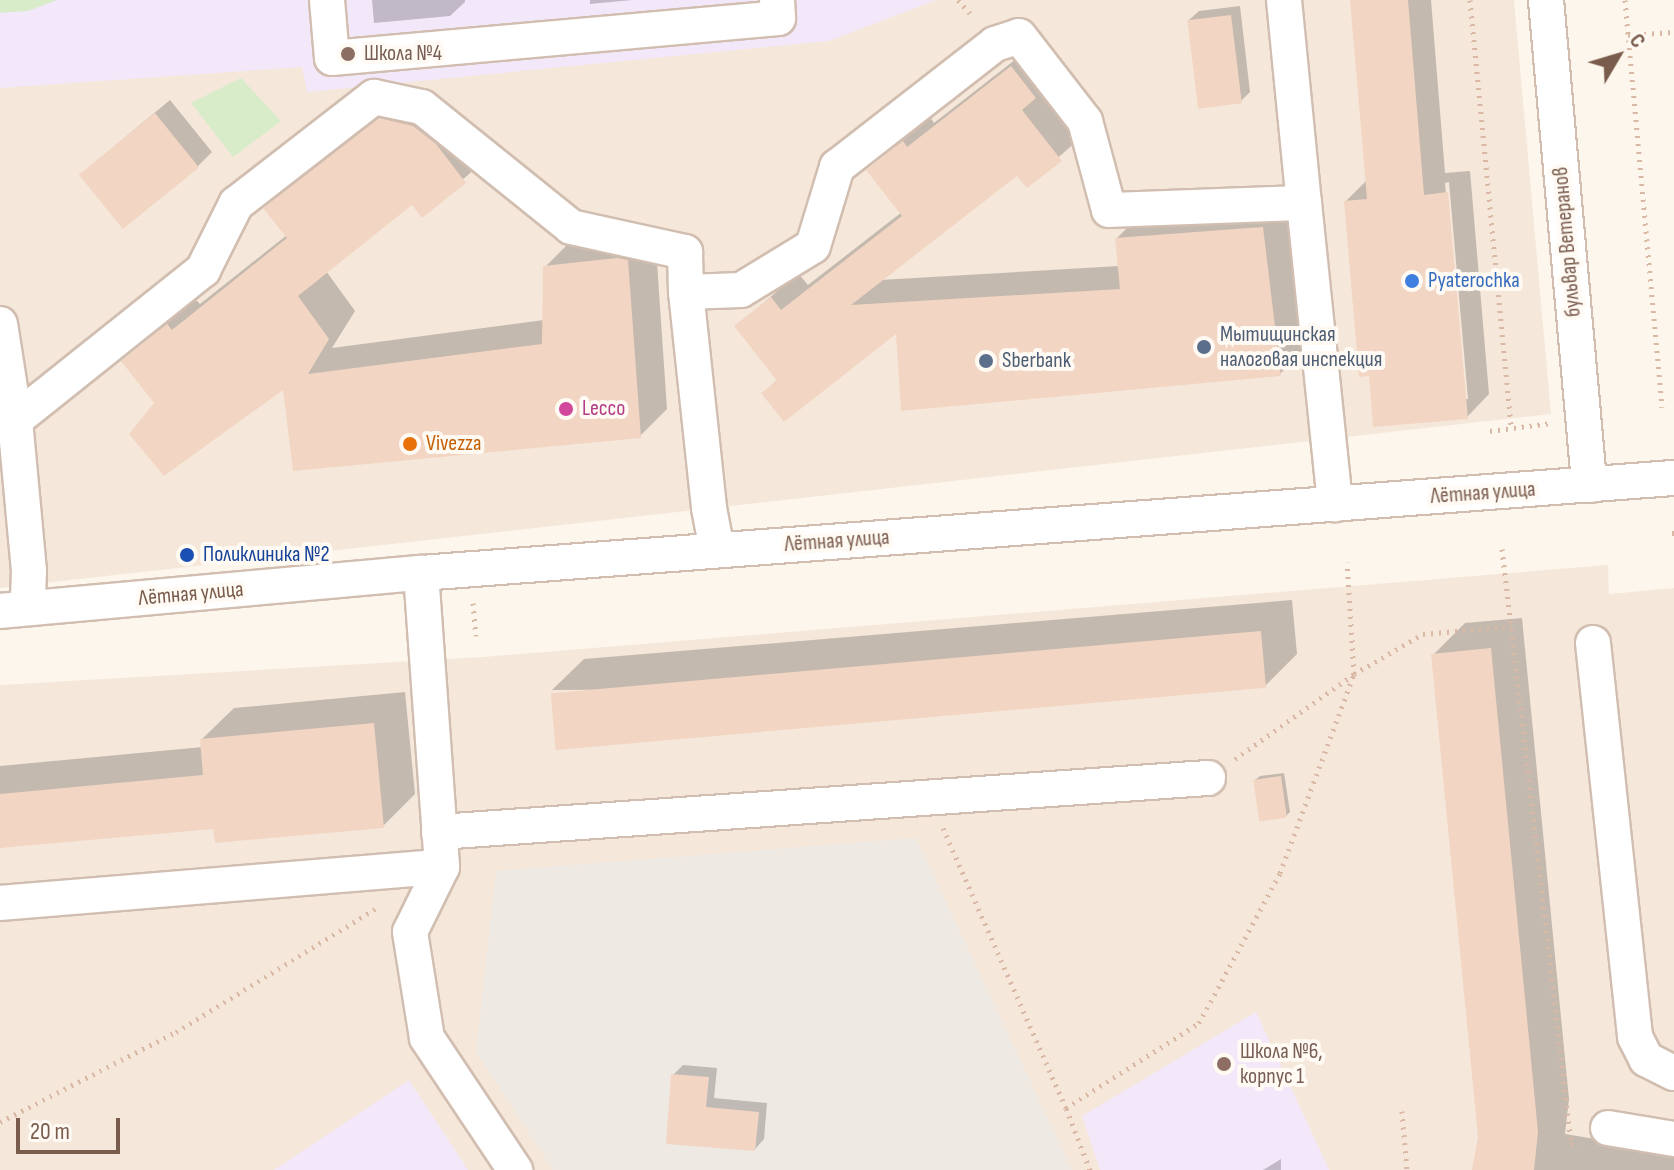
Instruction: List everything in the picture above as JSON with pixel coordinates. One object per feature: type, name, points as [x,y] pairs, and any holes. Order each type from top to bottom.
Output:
[{"type":"street","points":[[327,0],[332,58],[778,18],[777,0]]},
{"type":"street","points":[[1284,0],[1335,504]]},
{"type":"street","name":"бульвар Ветеранов","points":[[1546,0],[1589,485]]},
{"type":"street","points":[[686,292],[741,290],[813,246],[837,167],[995,44],[1019,36],[1085,121],[1109,210],[1304,203]]},
{"type":"street","points":[[15,420],[203,270],[236,204],[374,97],[422,107],[571,227],[685,252],[686,292],[709,508],[717,550]]},
{"type":"street","points":[[0,324],[15,420],[29,570],[14,609]]},
{"type":"street","name":"Лётная улица","points":[[14,609],[421,573],[1674,478]]},
{"type":"street","points":[[421,573],[442,867],[410,932],[427,1038],[515,1170]]},
{"type":"street","points":[[1593,643],[1635,1037],[1646,1059],[1674,1073]]},
{"type":"street","points":[[439,832],[1208,778]]},
{"type":"street","points":[[0,903],[442,867]]},
{"type":"street","points":[[1597,1136],[1674,1139]]},
{"type":"path","points":[[1470,0],[1511,428]]},
{"type":"path","points":[[1625,0],[1662,407]]},
{"type":"path","points":[[1628,35],[1673,32]]},
{"type":"path","points":[[1502,549],[1571,1143],[1597,1136]]},
{"type":"path","points":[[1066,1108],[1199,1023],[1280,873],[1354,674],[1347,562]]},
{"type":"path","points":[[473,602],[476,636]]},
{"type":"path","points":[[1208,778],[1354,674],[1423,634],[1512,626]]},
{"type":"path","points":[[930,798],[1066,1108],[1090,1170]]},
{"type":"path","points":[[0,1122],[176,1032],[389,900]]},
{"type":"path","points":[[1402,1111],[1407,1170]]},
{"type":"shaded area","points":[[0,0],[1514,0],[1551,414],[0,588]]},
{"type":"shaded area","name":"Школа №4","points":[[0,0],[936,0],[829,41],[307,92],[302,67],[0,88]]},
{"type":"shaded area","points":[[1608,565],[1609,594],[1674,588],[1674,1170],[0,1170],[0,685],[483,657]]},
{"type":"shaded area","points":[[916,838],[1072,1170],[553,1170],[476,1052],[496,871]]},
{"type":"shaded area","name":"Школа №6, корпус 1","points":[[1256,1012],[1329,1170],[1100,1170],[1082,1116]]},
{"type":"shaded area","points":[[409,1080],[468,1170],[274,1170]]},
{"type":"green space","points":[[0,0],[57,0],[28,11],[0,13]]},
{"type":"green space","points":[[241,78],[281,121],[233,157],[191,103]]},
{"type":"building","points":[[1350,0],[1408,0],[1424,195],[1448,192],[1468,419],[1373,427],[1369,376],[1359,377],[1344,201],[1367,199]]},
{"type":"building","points":[[1231,15],[1242,103],[1198,109],[1187,20]]},
{"type":"building","points":[[1011,66],[1036,98],[1022,110],[1062,161],[1027,188],[1017,176],[851,305],[1120,289],[1115,238],[1263,227],[1281,376],[901,411],[896,334],[784,422],[761,393],[777,381],[734,326],[771,297],[781,310],[902,216],[866,170],[903,141],[907,147]]},
{"type":"building","points":[[155,113],[199,167],[123,229],[79,175]]},
{"type":"building","points":[[379,118],[413,126],[436,144],[466,183],[422,218],[412,205],[298,296],[329,339],[308,374],[542,344],[543,266],[617,258],[628,260],[641,438],[293,471],[283,390],[164,476],[129,434],[154,403],[121,361],[167,324],[172,330],[287,238],[263,208]]},
{"type":"building","points":[[1261,631],[1266,688],[556,750],[551,693]]},
{"type":"building","points":[[1491,648],[1538,1132],[1534,1170],[1472,1170],[1478,1137],[1431,654]]},
{"type":"building","points":[[374,723],[384,828],[215,843],[213,829],[0,848],[0,794],[203,775],[200,739]]},
{"type":"building","points":[[1281,776],[1287,818],[1259,821],[1253,780]]},
{"type":"building","points":[[671,1074],[709,1077],[706,1107],[759,1112],[755,1151],[666,1144]]},
{"type":"place","name":"Школа №4","points":[[348,54]]},
{"type":"place","name":"Pyaterochka","points":[[1412,281]]},
{"type":"place","name":"Мытищинская налоговая инспекция","points":[[1204,347]]},
{"type":"place","name":"Sberbank","points":[[986,361]]},
{"type":"place","name":"Lecco","points":[[566,409]]},
{"type":"place","name":"Vivezza","points":[[410,444]]},
{"type":"place","name":"Поликлиника №2","points":[[187,555]]},
{"type":"place","name":"Школа №6, корпус 1","points":[[1224,1064]]}]
